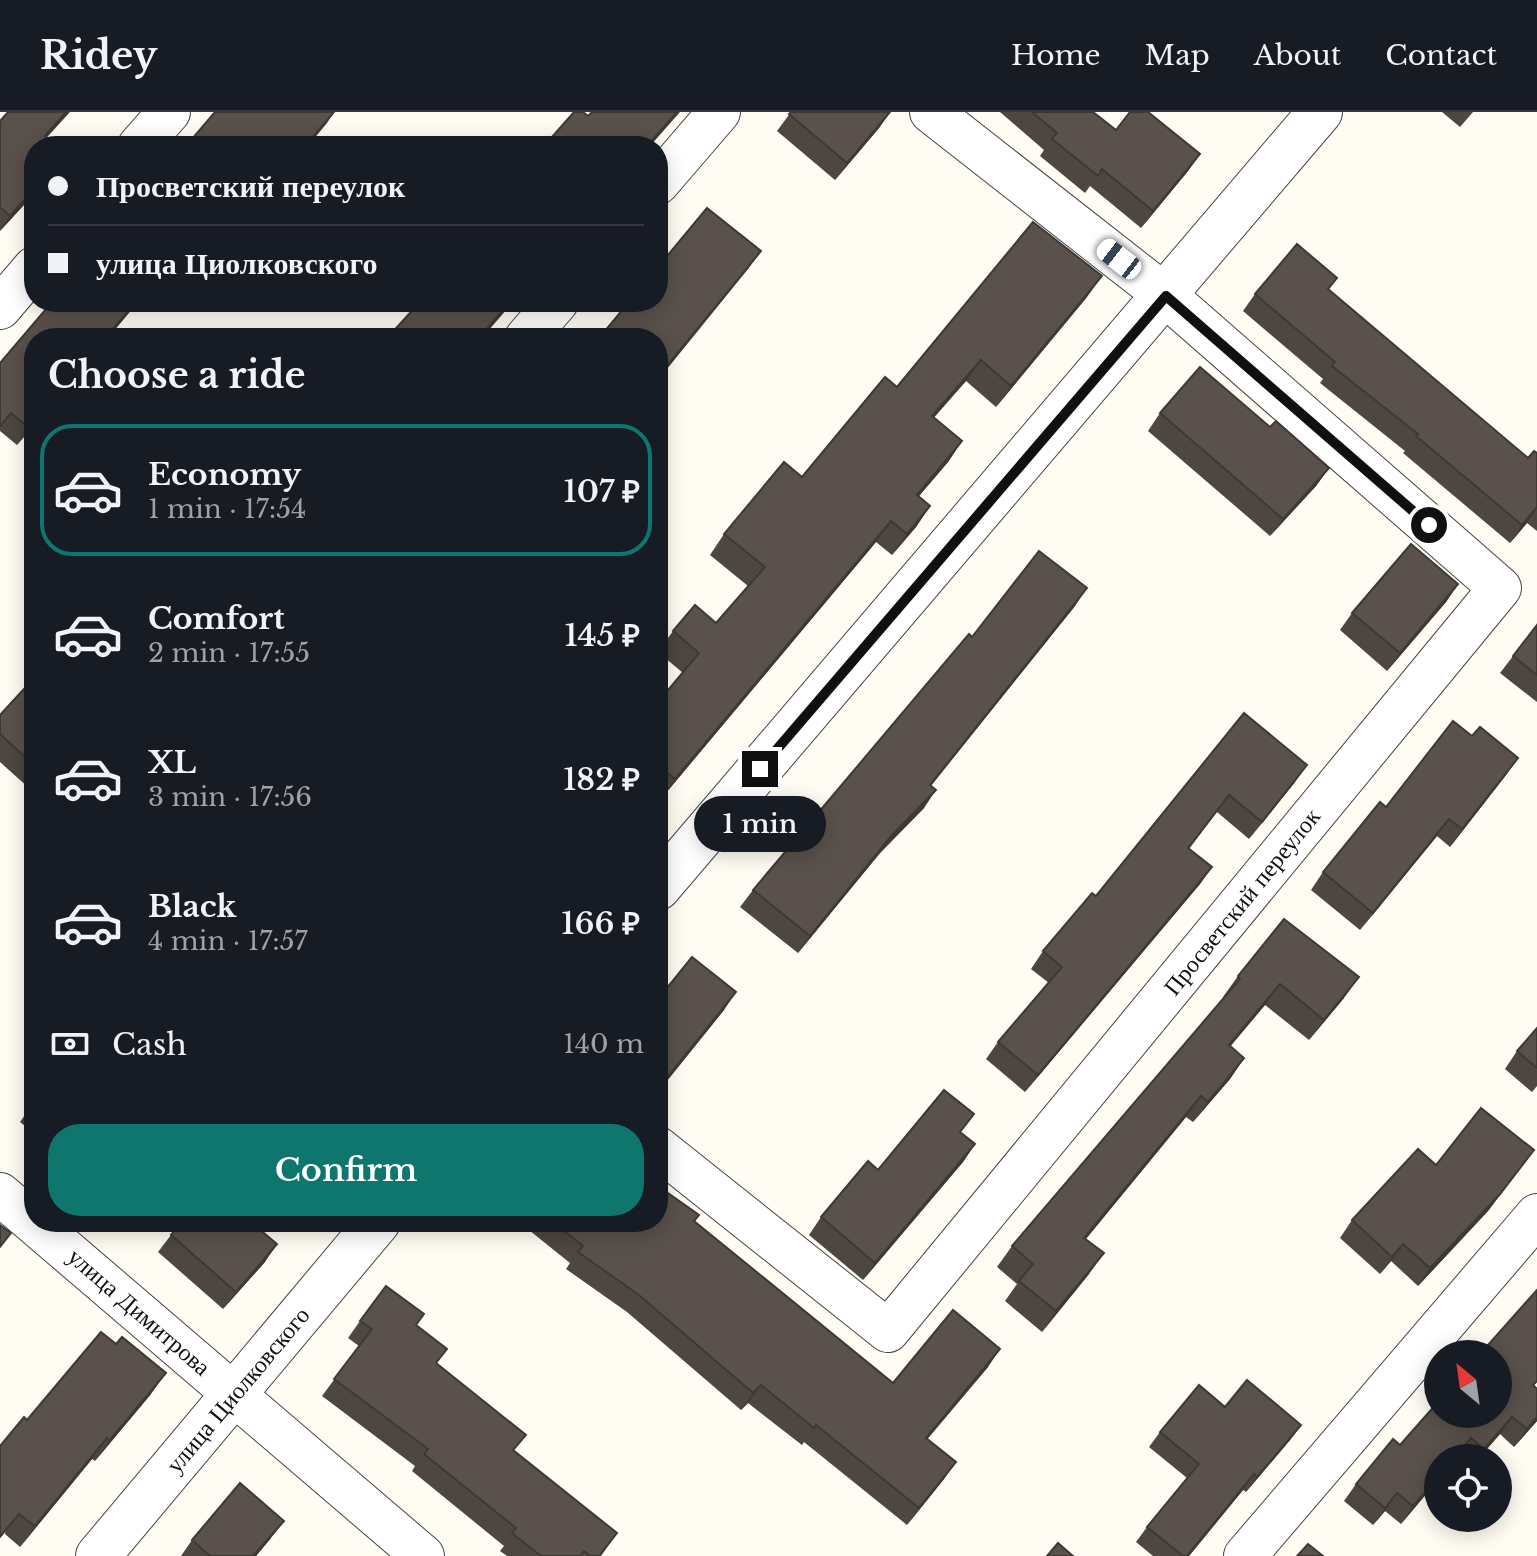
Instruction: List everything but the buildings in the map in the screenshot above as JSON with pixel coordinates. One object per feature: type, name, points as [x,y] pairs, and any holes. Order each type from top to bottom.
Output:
[{"type":"street","points":[[148,136],[169,112]]},
{"type":"street","points":[[668,171],[719,112]]},
{"type":"street","points":[[931,112],[1166,296]]},
{"type":"street","points":[[668,876],[1320,112]]},
{"type":"street","points":[[0,308],[24,280]]},
{"type":"street","name":"Просветский переулок","points":[[668,1156],[888,1331],[1500,588],[1166,296]]},
{"type":"street","points":[[535,328],[548,312]]},
{"type":"street","name":"улица Димитрова","points":[[0,1194],[24,1214]]},
{"type":"street","points":[[1245,1556],[1537,1215]]},
{"type":"street","name":"улица Димитрова","points":[[45,1232],[423,1556]]},
{"type":"street","name":"улица Циолковского","points":[[98,1556],[370,1232]]},
{"type":"route","points":[[760,769],[1166,296],[1429,525]]}]
